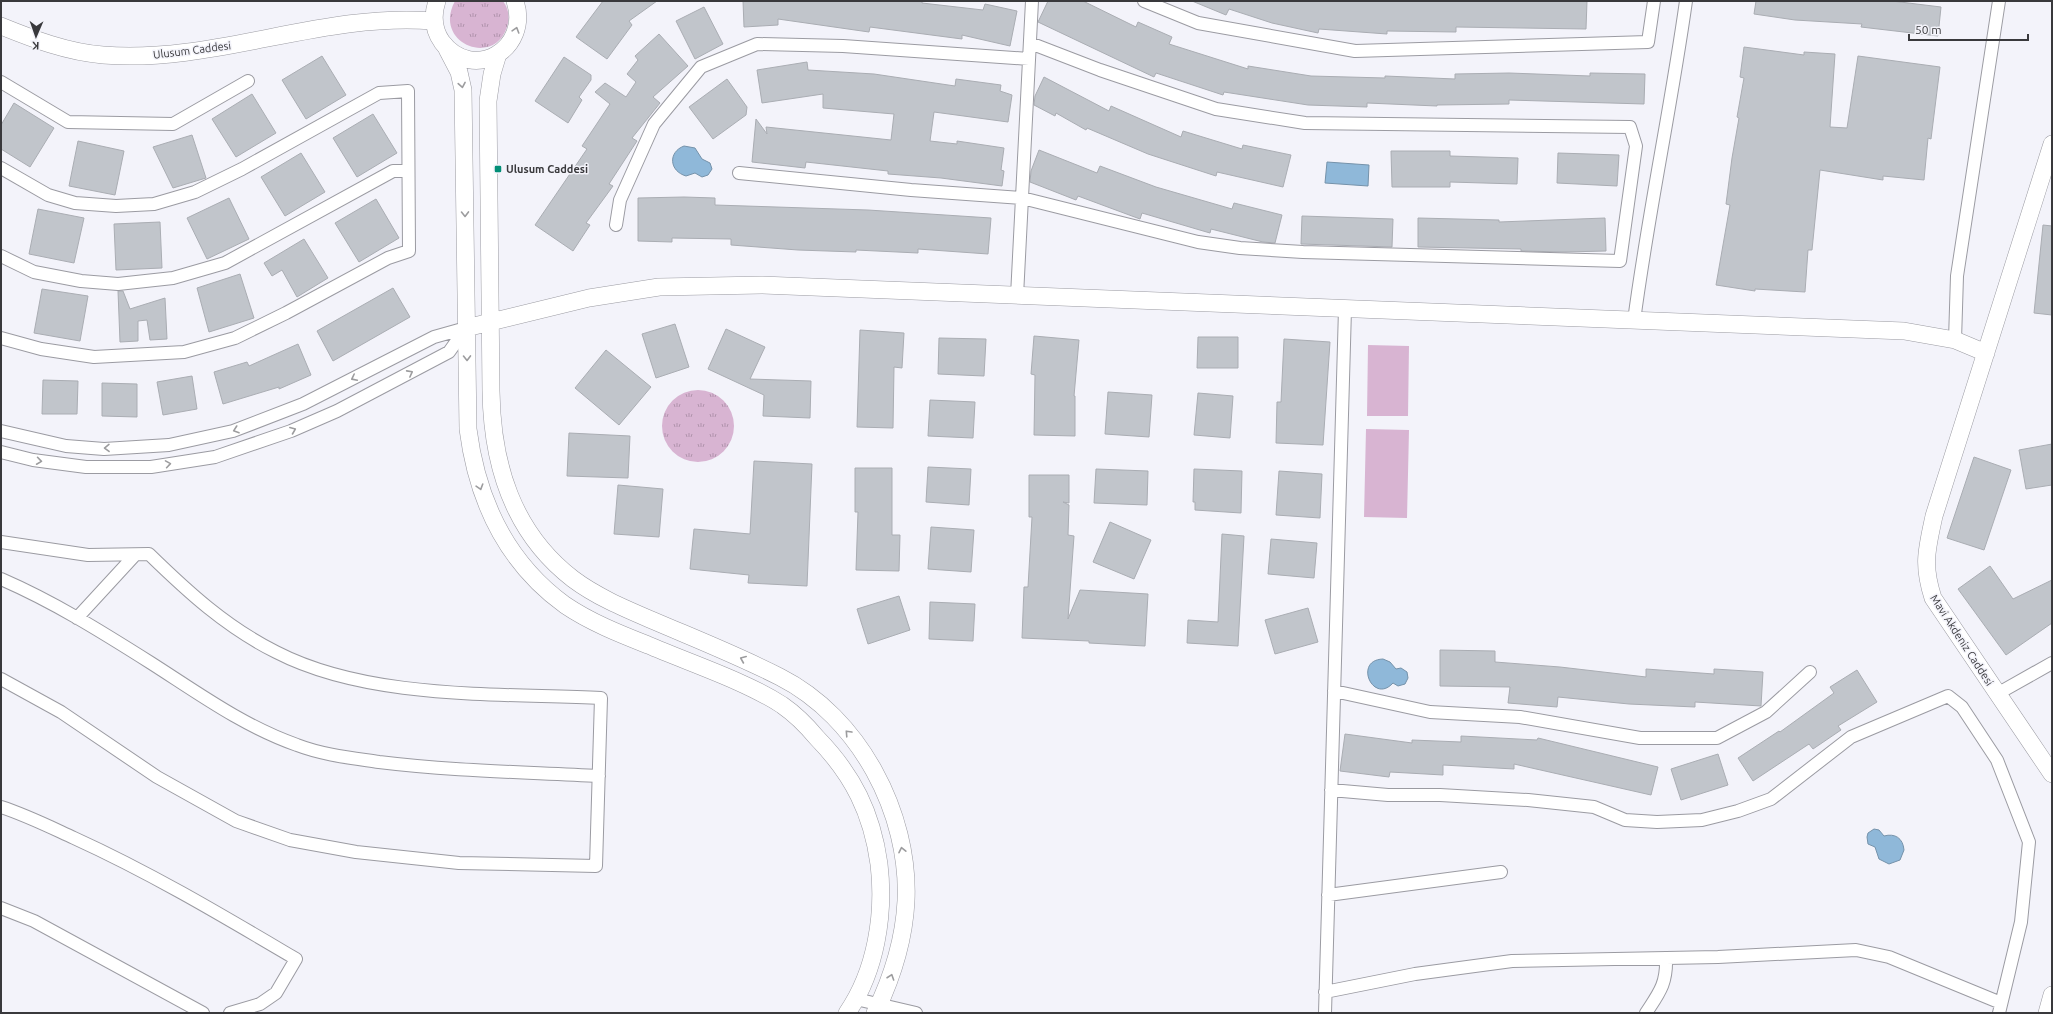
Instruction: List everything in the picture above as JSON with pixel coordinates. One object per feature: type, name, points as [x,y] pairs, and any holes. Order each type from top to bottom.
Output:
[{"type":"street","points":[[437,1],[434,21],[436,34],[448,49],[457,67],[463,90],[468,429],[476,473],[491,517],[507,542],[531,574],[566,605],[613,631],[750,688],[782,706],[804,723],[838,759],[854,784],[868,815],[877,850],[880,879],[880,904],[875,945],[866,979],[847,1013]]},
{"type":"street","points":[[448,49],[464,59],[487,59],[498,54],[507,47],[514,37],[518,25],[518,14],[515,1]]},
{"type":"street","points":[[1017,296],[1032,1]]},
{"type":"street","points":[[1144,1],[1198,22],[1355,51],[1648,42],[1654,1]]},
{"type":"street","points":[[1634,321],[1642,262],[1675,74],[1686,1]]},
{"type":"street","points":[[1955,340],[1957,276],[1999,1]]},
{"type":"street","name":"Ulusum Caddesi","points":[[1,26],[34,40],[65,48],[102,55],[136,56],[172,54],[218,48],[368,20],[407,19],[434,21]]},
{"type":"street","points":[[739,173],[911,190],[1022,198],[1198,242],[1240,248],[1319,252],[1620,261],[1636,146],[1630,127],[1304,123],[1216,109],[1100,70],[1030,43]]},
{"type":"street","points":[[616,225],[620,200],[654,124],[701,68],[757,44],[843,46],[1030,59]]},
{"type":"street","points":[[498,54],[492,74],[488,101],[491,424],[495,450],[503,480],[529,531],[549,556],[572,578],[603,598],[782,677],[819,703],[852,738],[867,758],[878,780],[898,832],[904,855],[906,878],[906,900],[901,941],[887,988],[877,1009]]},
{"type":"street","points":[[1,82],[68,122],[173,124],[248,81]]},
{"type":"street","points":[[1,168],[48,195],[75,203],[116,206],[154,204],[195,192],[242,169],[379,93],[408,91],[409,251],[388,258],[286,313],[235,338],[184,352],[94,357],[41,349],[1,338]]},
{"type":"street","name":"Mavi Akdeniz Caddesi","points":[[2052,144],[1934,516],[1926,550],[1926,576],[1933,598],[2052,774]]},
{"type":"street","points":[[1,256],[34,272],[81,281],[118,284],[173,278],[225,264],[393,171],[408,171]]},
{"type":"street","points":[[1,431],[66,446],[104,449],[169,445],[232,432],[303,404],[434,337],[589,298],[659,287],[762,285],[1345,310],[1904,331],[1955,340],[1986,353]]},
{"type":"street","points":[[1325,1013],[1345,310]]},
{"type":"street","points":[[1,452],[33,460],[86,467],[151,467],[215,457],[291,431],[336,411],[449,352],[466,328]]},
{"type":"street","points":[[1,542],[88,554],[149,554],[192,596],[235,628],[277,652],[332,674],[373,684],[441,691],[601,698],[596,866],[460,863],[356,852],[290,840],[236,821],[157,777],[61,712],[1,679]]},
{"type":"street","points":[[77,618],[135,555]]},
{"type":"street","points":[[1,579],[77,618],[151,663],[215,706],[253,726],[298,746],[341,756],[421,767],[599,776]]},
{"type":"street","points":[[1997,694],[2052,663]]},
{"type":"street","points":[[1334,691],[1430,712],[1520,717],[1640,738],[1717,738],[1766,712],[1810,672]]},
{"type":"street","points":[[1325,992],[1415,974],[1512,961],[1666,958],[1856,950],[1889,957],[2000,1008],[2020,922],[2029,842],[1997,760],[1962,707],[1948,696],[1851,737],[1771,799],[1738,811],[1702,820],[1657,822],[1625,820],[1594,807],[1440,795],[1388,795],[1331,790]]},
{"type":"street","points":[[1,807],[16,812],[92,846],[180,890],[296,959],[276,993],[260,1004],[238,1012],[230,1013]]},
{"type":"street","points":[[1328,896],[1501,872]]},
{"type":"street","points":[[1,908],[34,921],[203,1013]]},
{"type":"street","points":[[1646,1013],[1661,990],[1667,974],[1666,958]]},
{"type":"street","points":[[2047,1013],[2052,995]]},
{"type":"street","points":[[856,999],[877,1009],[916,1013]]},
{"type":"green space","points":[[455,1],[503,1],[508,10],[508,20],[507,27],[500,39],[490,46],[479,48],[468,45],[458,38],[452,29],[450,16]]},
{"type":"green space","points":[[1368,345],[1409,346],[1408,416],[1367,416]]},
{"type":"green space","points":[[691,390],[705,390],[712,392],[724,400],[732,412],[734,426],[732,440],[724,452],[712,460],[705,462],[691,462],[684,460],[672,452],[664,440],[662,433],[662,419],[664,412],[672,400],[684,392]]},
{"type":"green space","points":[[1366,429],[1409,430],[1407,518],[1364,517]]},
{"type":"water","points":[[684,146],[695,148],[702,159],[710,163],[712,169],[708,175],[702,177],[695,173],[686,176],[680,174],[676,170],[673,157],[679,149]]},
{"type":"water","points":[[1327,162],[1369,165],[1368,186],[1325,183]]},
{"type":"water","points":[[1383,659],[1390,662],[1396,669],[1401,668],[1407,672],[1408,678],[1405,684],[1398,686],[1393,683],[1386,688],[1379,689],[1373,685],[1369,680],[1369,666],[1374,661]]},
{"type":"water","points":[[1874,829],[1879,830],[1884,836],[1892,835],[1898,837],[1902,842],[1904,850],[1900,860],[1889,864],[1879,859],[1875,847],[1868,844],[1868,833]]},
{"type":"building","points":[[603,1],[657,1],[629,21],[632,25],[607,59],[576,37]]},
{"type":"building","points":[[743,1],[922,1],[922,3],[983,10],[985,4],[1017,11],[1010,46],[962,35],[962,39],[870,27],[869,32],[778,19],[778,25],[744,27]]},
{"type":"building","points":[[1048,1],[1083,1],[1136,27],[1138,22],[1172,37],[1169,44],[1248,69],[1248,66],[1311,76],[1385,78],[1385,76],[1455,79],[1455,74],[1509,73],[1590,76],[1590,73],[1645,74],[1644,104],[1509,100],[1509,104],[1437,106],[1367,103],[1367,107],[1308,105],[1224,92],[1223,95],[1156,73],[1154,77],[1038,22]]},
{"type":"building","points":[[1192,1],[1587,1],[1586,29],[1456,27],[1456,32],[1387,31],[1387,34],[1319,29],[1318,33],[1272,23],[1229,9],[1226,15]]},
{"type":"building","points":[[1756,1],[1892,1],[1941,7],[1938,36],[1861,27],[1862,24],[1795,20],[1754,14]]},
{"type":"building","points":[[704,7],[723,44],[695,59],[676,21]]},
{"type":"building","points":[[659,34],[688,66],[653,97],[660,103],[632,138],[637,141],[609,184],[613,186],[586,223],[590,225],[573,251],[535,225],[587,149],[582,146],[610,104],[595,92],[605,83],[626,97],[636,82],[627,74],[638,60],[635,56]]},
{"type":"building","points":[[1744,47],[1804,55],[1804,52],[1835,54],[1830,127],[1847,128],[1858,56],[1940,67],[1931,139],[1928,138],[1924,180],[1883,176],[1883,180],[1820,170],[1812,250],[1808,250],[1805,292],[1755,289],[1755,291],[1716,285],[1730,205],[1726,204],[1739,118],[1737,117],[1744,78],[1740,77]]},
{"type":"building","points":[[322,56],[346,95],[306,119],[282,80]]},
{"type":"building","points":[[564,57],[591,75],[591,80],[579,97],[582,100],[568,123],[535,101]]},
{"type":"building","points":[[807,62],[808,70],[874,74],[955,86],[956,79],[1001,85],[1000,91],[1012,95],[1008,122],[934,112],[930,141],[957,144],[957,141],[1004,148],[1001,170],[1004,171],[1002,186],[941,178],[888,174],[888,171],[806,162],[805,168],[752,162],[756,119],[767,134],[766,127],[891,140],[894,114],[823,108],[823,94],[762,103],[757,70]]},
{"type":"building","points":[[1044,77],[1109,111],[1111,106],[1181,137],[1183,131],[1242,149],[1243,145],[1291,155],[1283,187],[1217,172],[1216,176],[1148,154],[1087,128],[1086,130],[1056,113],[1055,116],[1034,105],[1035,96]]},
{"type":"building","points":[[727,79],[747,107],[746,115],[713,139],[689,107]]},
{"type":"building","points":[[252,94],[276,133],[236,157],[212,119]]},
{"type":"building","points":[[14,103],[54,128],[30,167],[1,149],[1,125]]},
{"type":"building","points":[[373,114],[397,153],[357,177],[333,138]]},
{"type":"building","points":[[192,135],[206,178],[173,188],[153,147]]},
{"type":"building","points":[[78,141],[124,151],[115,195],[69,186]]},
{"type":"building","points":[[1039,150],[1097,173],[1100,166],[1156,187],[1232,209],[1234,203],[1282,215],[1275,243],[1263,242],[1211,229],[1210,233],[1142,213],[1140,219],[1078,196],[1076,200],[1030,182],[1031,171]]},
{"type":"building","points":[[1391,151],[1450,151],[1450,156],[1518,158],[1517,184],[1450,182],[1450,187],[1392,187]]},
{"type":"building","points":[[301,153],[325,192],[285,216],[261,177]]},
{"type":"building","points":[[1558,153],[1619,155],[1617,186],[1557,183]]},
{"type":"building","points":[[229,198],[249,239],[207,259],[187,218]]},
{"type":"building","points":[[638,198],[715,198],[715,205],[868,210],[991,218],[988,254],[918,249],[918,253],[856,250],[856,252],[798,250],[731,245],[731,239],[672,238],[672,242],[638,241]]},
{"type":"building","points":[[376,199],[399,238],[359,262],[335,223]]},
{"type":"building","points":[[38,209],[84,218],[74,263],[29,254]]},
{"type":"building","points":[[1302,216],[1393,219],[1392,247],[1301,244]]},
{"type":"building","points":[[1418,218],[1499,220],[1499,222],[1605,218],[1606,251],[1565,252],[1521,251],[1521,249],[1418,247]]},
{"type":"building","points":[[160,222],[162,268],[116,270],[114,224]]},
{"type":"building","points":[[2043,225],[2052,226],[2052,315],[2034,313]]},
{"type":"building","points":[[304,239],[328,278],[297,297],[282,270],[272,276],[264,263]]},
{"type":"building","points":[[240,274],[254,318],[209,332],[197,288]]},
{"type":"building","points":[[393,288],[410,317],[333,361],[317,331]]},
{"type":"building","points":[[42,289],[88,296],[80,341],[34,333]]},
{"type":"building","points":[[118,291],[123,291],[130,309],[165,298],[167,339],[150,340],[147,320],[138,321],[138,341],[120,342]]},
{"type":"building","points":[[675,324],[689,367],[656,378],[642,334]]},
{"type":"building","points":[[726,329],[765,347],[750,379],[811,381],[810,418],[763,416],[764,395],[708,369]]},
{"type":"building","points":[[860,330],[904,333],[902,368],[894,367],[893,428],[857,427]]},
{"type":"building","points":[[1034,336],[1079,340],[1074,396],[1075,436],[1034,435],[1035,375],[1031,374]]},
{"type":"building","points":[[1198,337],[1238,337],[1238,368],[1197,368]]},
{"type":"building","points":[[939,338],[986,339],[984,376],[938,374]]},
{"type":"building","points":[[1284,339],[1330,342],[1323,445],[1276,443],[1277,402],[1281,402]]},
{"type":"building","points":[[298,344],[311,375],[279,389],[279,387],[223,404],[214,372],[247,362],[249,366]]},
{"type":"building","points":[[606,350],[651,387],[619,425],[575,388]]},
{"type":"building","points":[[192,376],[197,409],[163,415],[157,382]]},
{"type":"building","points":[[43,380],[78,381],[77,414],[42,414]]},
{"type":"building","points":[[102,383],[137,384],[137,417],[102,416]]},
{"type":"building","points":[[1108,392],[1152,395],[1149,437],[1105,434]]},
{"type":"building","points":[[1198,393],[1233,396],[1230,438],[1194,435]]},
{"type":"building","points":[[930,400],[975,402],[973,438],[928,436]]},
{"type":"building","points":[[569,433],[630,436],[628,478],[567,476]]},
{"type":"building","points":[[2052,444],[2052,485],[2026,489],[2019,450]]},
{"type":"building","points":[[1974,457],[2011,470],[1984,550],[1947,538]]},
{"type":"building","points":[[754,461],[812,464],[807,586],[748,583],[749,575],[690,569],[694,529],[750,534]]},
{"type":"building","points":[[928,467],[971,469],[969,505],[926,502]]},
{"type":"building","points":[[855,468],[892,468],[892,535],[900,535],[899,571],[856,570],[858,512],[855,512]]},
{"type":"building","points":[[1096,469],[1148,471],[1147,505],[1094,503]]},
{"type":"building","points":[[1194,469],[1242,471],[1241,513],[1195,510],[1195,502],[1193,502]]},
{"type":"building","points":[[1279,471],[1322,474],[1320,518],[1276,515]]},
{"type":"building","points":[[1029,475],[1069,475],[1069,503],[1063,502],[1069,505],[1068,535],[1074,536],[1068,619],[1080,590],[1148,594],[1145,646],[1089,643],[1089,641],[1022,638],[1024,587],[1028,587],[1032,517],[1029,517]]},
{"type":"building","points":[[618,485],[663,489],[659,537],[614,534]]},
{"type":"building","points":[[1110,522],[1151,540],[1134,579],[1093,562]]},
{"type":"building","points":[[931,527],[974,530],[971,572],[928,569]]},
{"type":"building","points":[[1222,534],[1244,536],[1238,646],[1187,643],[1188,620],[1218,622]]},
{"type":"building","points":[[1271,539],[1317,543],[1314,578],[1268,574]]},
{"type":"building","points":[[1990,566],[2013,599],[2052,580],[2052,623],[2006,655],[1958,589]]},
{"type":"building","points":[[899,596],[910,630],[868,644],[857,609]]},
{"type":"building","points":[[930,602],[975,604],[973,641],[929,639]]},
{"type":"building","points":[[1308,608],[1318,642],[1275,654],[1265,620]]},
{"type":"building","points":[[1440,650],[1495,651],[1495,662],[1560,667],[1646,677],[1646,669],[1714,674],[1714,669],[1763,672],[1761,706],[1695,702],[1695,707],[1629,704],[1558,697],[1557,707],[1508,703],[1510,687],[1440,686]]},
{"type":"building","points":[[1857,670],[1877,702],[1838,726],[1841,730],[1813,749],[1809,744],[1753,781],[1738,758],[1779,731],[1780,732],[1834,693],[1830,687]]},
{"type":"building","points":[[1345,734],[1412,743],[1412,740],[1461,742],[1461,736],[1537,740],[1538,738],[1658,767],[1651,795],[1514,764],[1514,769],[1443,765],[1443,775],[1390,772],[1389,777],[1340,771]]},
{"type":"building","points":[[1718,754],[1728,785],[1681,800],[1671,769]]},
{"type":"place","name":"Ulusum Caddesi","points":[[498,169]]}]
